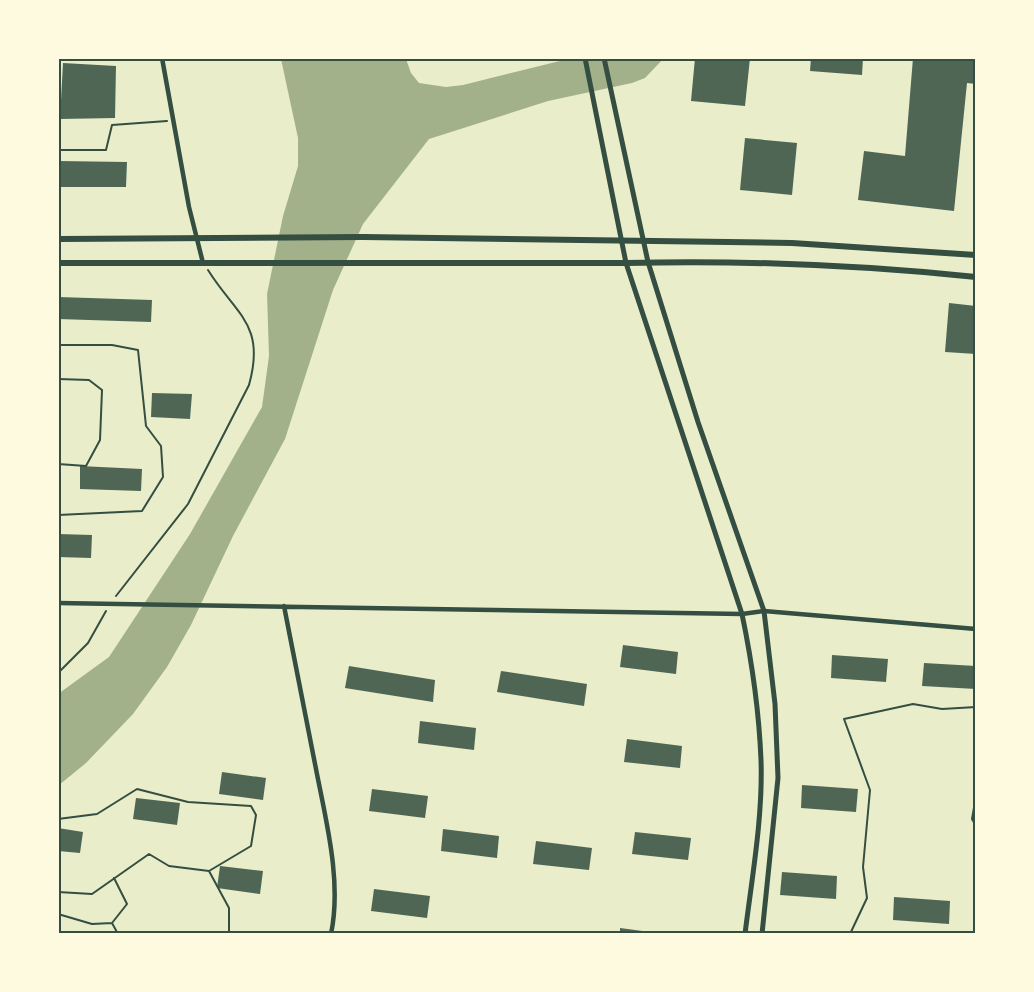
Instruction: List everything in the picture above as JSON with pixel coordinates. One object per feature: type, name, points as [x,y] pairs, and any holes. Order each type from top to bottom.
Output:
[{"type":"main road","points":[[58,239],[363,237],[621,240],[792,243],[975,255]]},
{"type":"main road","points":[[58,263],[802,262],[975,276]]},
{"type":"street","points":[[162,58],[203,262]]},
{"type":"street","points":[[585,58],[626,263],[742,614],[752,662],[761,761],[756,847],[745,933]]},
{"type":"street","points":[[604,58],[648,262],[698,422],[764,611],[775,704],[778,778],[762,933]]},
{"type":"street","points":[[58,603],[742,614],[764,611],[975,629]]},
{"type":"street","points":[[284,606],[327,828],[333,878],[332,933]]},
{"type":"path","points":[[58,150],[106,150],[112,125],[173,120]]},
{"type":"path","points":[[58,673],[88,643],[110,604],[188,504],[249,385],[255,364],[251,328],[203,262]]},
{"type":"path","points":[[58,345],[112,345],[138,350],[146,426],[161,446],[163,477],[142,511],[58,515]]},
{"type":"path","points":[[58,379],[89,380],[102,390],[100,440],[86,466],[58,464]]},
{"type":"path","points":[[850,933],[867,898],[863,867],[870,790],[844,719],[913,704],[942,709],[975,707]]},
{"type":"path","points":[[58,819],[97,814],[137,789],[188,802],[251,806],[256,815],[251,846],[209,871],[169,866],[149,855],[92,894],[58,892]]},
{"type":"path","points":[[975,796],[972,819],[975,826]]},
{"type":"path","points":[[209,871],[229,908],[229,933]]},
{"type":"path","points":[[58,914],[92,924],[112,923],[127,904],[114,878]]},
{"type":"path","points":[[112,923],[118,933]]},
{"type":"shaded area","points":[[281,59],[406,59],[411,73],[419,83],[446,87],[463,85],[568,59],[663,59],[645,78],[632,83],[548,101],[429,139],[363,224],[333,290],[285,439],[233,536],[191,625],[167,667],[133,714],[86,763],[59,785],[58,694],[109,657],[190,534],[262,407],[269,356],[267,294],[283,216],[298,166],[298,138]]},
{"type":"building","points":[[695,58],[750,58],[745,106],[691,101]]},
{"type":"building","points":[[811,58],[863,58],[862,75],[810,71]]},
{"type":"building","points":[[913,58],[976,58],[976,84],[967,83],[954,211],[858,200],[864,151],[905,156]]},
{"type":"building","points":[[63,63],[116,66],[115,118],[60,119]]},
{"type":"building","points":[[745,138],[797,143],[792,195],[740,190]]},
{"type":"building","points":[[58,161],[127,162],[126,187],[58,187]]},
{"type":"building","points":[[58,297],[152,300],[151,322],[58,319]]},
{"type":"building","points":[[949,303],[976,306],[976,354],[945,352]]},
{"type":"building","points":[[152,393],[192,394],[190,419],[151,417]]},
{"type":"building","points":[[80,466],[142,469],[141,491],[80,489]]},
{"type":"building","points":[[58,534],[92,535],[91,558],[58,557]]},
{"type":"building","points":[[623,645],[678,652],[676,674],[620,667]]},
{"type":"building","points":[[832,655],[888,659],[886,682],[831,678]]},
{"type":"building","points":[[924,663],[976,666],[976,689],[922,686]]},
{"type":"building","points":[[349,666],[435,680],[433,702],[345,688]]},
{"type":"building","points":[[501,671],[587,684],[584,706],[497,692]]},
{"type":"building","points":[[420,721],[476,728],[474,750],[418,743]]},
{"type":"building","points":[[627,739],[682,746],[680,768],[624,762]]},
{"type":"building","points":[[222,772],[266,778],[263,800],[219,794]]},
{"type":"building","points":[[802,785],[858,789],[856,812],[801,808]]},
{"type":"building","points":[[372,789],[428,796],[425,818],[369,811]]},
{"type":"building","points":[[136,798],[180,803],[177,825],[133,819]]},
{"type":"building","points":[[58,828],[83,832],[80,853],[58,851]]},
{"type":"building","points":[[443,829],[499,836],[497,858],[441,851]]},
{"type":"building","points":[[635,832],[691,838],[688,860],[632,854]]},
{"type":"building","points":[[536,841],[592,848],[589,870],[533,864]]},
{"type":"building","points":[[220,866],[263,871],[260,894],[217,888]]},
{"type":"building","points":[[782,872],[837,876],[836,899],[780,895]]},
{"type":"building","points":[[374,889],[430,896],[427,918],[371,911]]},
{"type":"building","points":[[894,897],[950,901],[949,924],[893,920]]},
{"type":"building","points":[[620,928],[650,932],[650,934],[620,934]]}]
